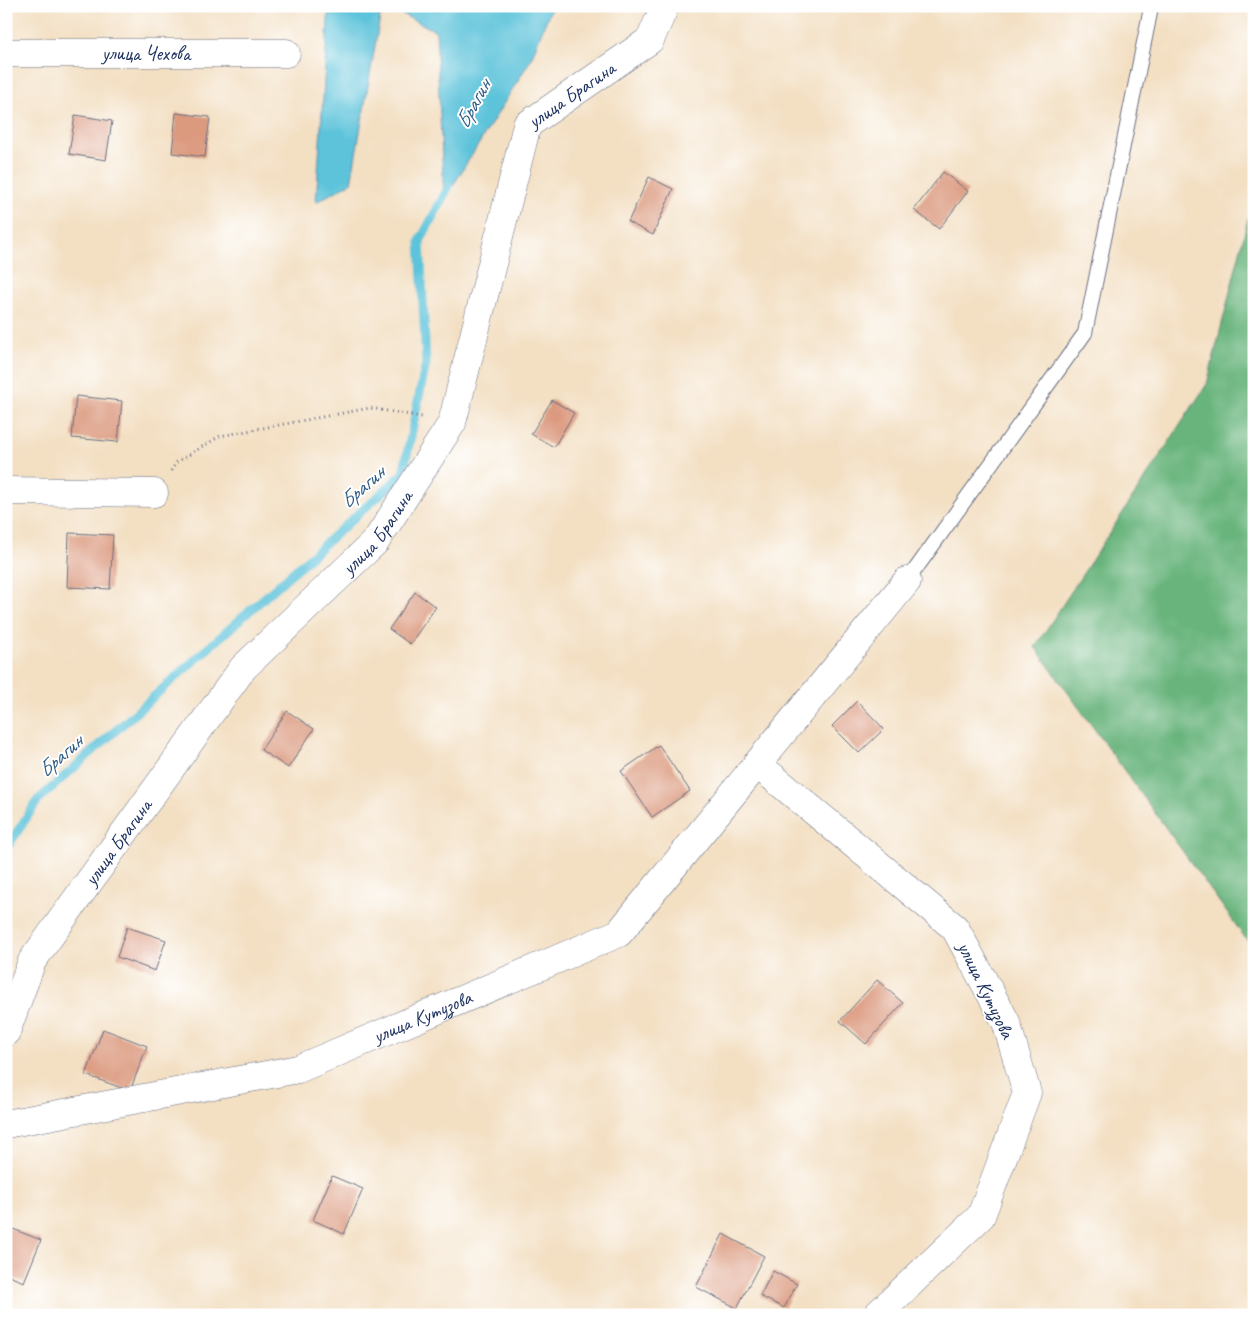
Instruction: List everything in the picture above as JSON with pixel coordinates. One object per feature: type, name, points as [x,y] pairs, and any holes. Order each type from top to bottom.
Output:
[{"type":"street","name":"улица Брагина","points":[[6,1032],[32,961],[243,668],[376,541],[452,423],[527,125],[650,40],[665,6]]},
{"type":"street","name":"улица Чехова","points":[[6,53],[286,53]]},
{"type":"street","points":[[6,491],[154,493]]},
{"type":"street","name":"улица Кутузова","points":[[6,1124],[298,1068],[618,933],[907,581]]},
{"type":"street","name":"улица Кутузова","points":[[757,764],[955,928],[1006,1022],[1028,1094],[982,1216],[877,1315]]},
{"type":"lane","points":[[907,581],[1085,333],[1150,13],[1149,6]]},
{"type":"path","points":[[177,462],[220,436],[370,408],[429,418]]},
{"type":"green space","points":[[1254,195],[1254,950],[1035,647],[1207,384]]},
{"type":"water","points":[[329,6],[382,6],[351,183],[316,202]]},
{"type":"water","points":[[385,6],[552,6],[530,61],[444,200],[436,31]]},
{"type":"building","points":[[176,113],[210,117],[205,157],[172,153]]},
{"type":"building","points":[[75,115],[112,121],[106,160],[69,154]]},
{"type":"building","points":[[943,172],[968,191],[939,229],[914,210]]},
{"type":"building","points":[[649,177],[673,189],[653,235],[628,222]]},
{"type":"building","points":[[76,396],[122,401],[118,442],[72,438]]},
{"type":"building","points":[[552,400],[574,413],[554,447],[531,434]]},
{"type":"building","points":[[69,533],[113,535],[110,589],[67,587]]},
{"type":"building","points":[[415,592],[436,607],[410,644],[389,629]]},
{"type":"building","points":[[857,701],[884,729],[859,753],[832,726]]},
{"type":"building","points":[[287,711],[314,729],[288,768],[261,750]]},
{"type":"building","points":[[659,745],[690,791],[652,817],[621,771]]},
{"type":"building","points":[[127,927],[166,940],[155,971],[117,957]]},
{"type":"building","points":[[877,980],[903,1003],[866,1044],[840,1021]]},
{"type":"building","points":[[103,1029],[147,1046],[130,1091],[86,1075]]},
{"type":"building","points":[[332,1176],[363,1189],[344,1234],[313,1220]]},
{"type":"building","points":[[8,1227],[41,1240],[24,1282],[6,1275],[6,1232]]},
{"type":"building","points":[[723,1234],[764,1256],[737,1308],[696,1287]]},
{"type":"building","points":[[773,1271],[797,1284],[784,1308],[760,1296]]},
{"type":"waterway","name":"Брагин","points":[[6,849],[38,800],[403,474],[426,363],[420,241],[449,186]]}]
